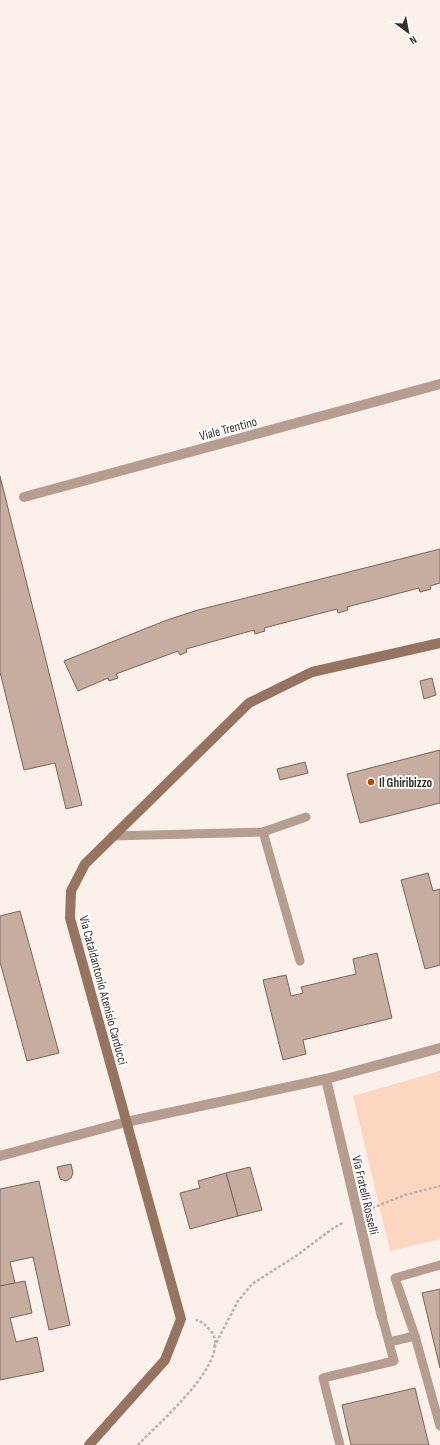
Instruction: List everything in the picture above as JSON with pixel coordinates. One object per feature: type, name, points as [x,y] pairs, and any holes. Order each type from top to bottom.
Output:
[{"type":"street","name":"Viale Trentino","points":[[24,498],[440,384]]},
{"type":"street","name":"Via Cataldantonio Atenisio Carducci","points":[[181,1319],[70,918],[71,891],[84,864],[249,703],[312,672],[440,643]]},
{"type":"street","points":[[0,1156],[126,1122],[326,1079],[440,1048]]},
{"type":"street","name":"Via Fratelli Rosselli","points":[[326,1079],[382,1317]]},
{"type":"street","points":[[89,1445],[164,1360],[181,1319]]},
{"type":"lane","points":[[112,836],[263,832],[306,817]]},
{"type":"lane","points":[[263,832],[300,961]]},
{"type":"lane","points":[[440,1265],[395,1278],[415,1336],[440,1426]]},
{"type":"lane","points":[[340,1445],[323,1378],[394,1361],[382,1317]]},
{"type":"lane","points":[[389,1342],[415,1336]]},
{"type":"path","points":[[214,1347],[238,1301],[252,1284],[296,1256],[332,1229],[358,1215],[405,1195],[440,1186]]},
{"type":"path","points":[[138,1445],[203,1376],[212,1360],[214,1347],[213,1334],[203,1322],[191,1319],[181,1319]]},
{"type":"shaded area","points":[[440,1071],[440,1239],[390,1251],[353,1096]]},
{"type":"building","points":[[0,476],[82,805],[66,809],[55,763],[24,770],[0,672]]},
{"type":"building","points":[[440,549],[440,583],[430,586],[431,589],[420,592],[419,588],[347,607],[348,610],[338,613],[337,609],[264,628],[265,631],[255,634],[254,630],[186,649],[187,652],[180,655],[178,651],[116,674],[118,678],[109,681],[108,678],[78,691],[64,661],[167,620],[198,610]]},
{"type":"building","points":[[432,678],[436,695],[424,699],[420,681]]},
{"type":"building","points":[[440,750],[440,803],[360,823],[347,774]]},
{"type":"building","points":[[305,762],[308,773],[280,780],[277,769]]},
{"type":"building","points":[[428,873],[433,891],[440,889],[440,965],[425,969],[401,880]]},
{"type":"building","points":[[20,911],[59,1053],[27,1061],[0,962],[0,916]]},
{"type":"building","points":[[377,953],[392,1018],[303,1040],[306,1054],[283,1060],[263,980],[286,975],[291,996],[303,993],[301,987],[356,974],[353,959]]},
{"type":"building","points":[[71,1164],[73,1173],[71,1178],[66,1181],[60,1179],[57,1167]]},
{"type":"building","points":[[250,1167],[262,1210],[238,1216],[226,1173]]},
{"type":"building","points":[[226,1173],[238,1216],[190,1229],[180,1193],[200,1188],[198,1181]]},
{"type":"building","points":[[39,1181],[70,1325],[49,1330],[33,1257],[10,1262],[15,1283],[0,1286],[0,1189]]},
{"type":"building","points":[[25,1281],[32,1313],[10,1318],[16,1342],[37,1337],[44,1371],[0,1380],[0,1286]]},
{"type":"building","points":[[440,1289],[440,1368],[422,1293]]},
{"type":"building","points":[[415,1388],[429,1445],[351,1445],[342,1405]]},
{"type":"place","name":"Il Ghiribizzo","points":[[371,782]]}]
